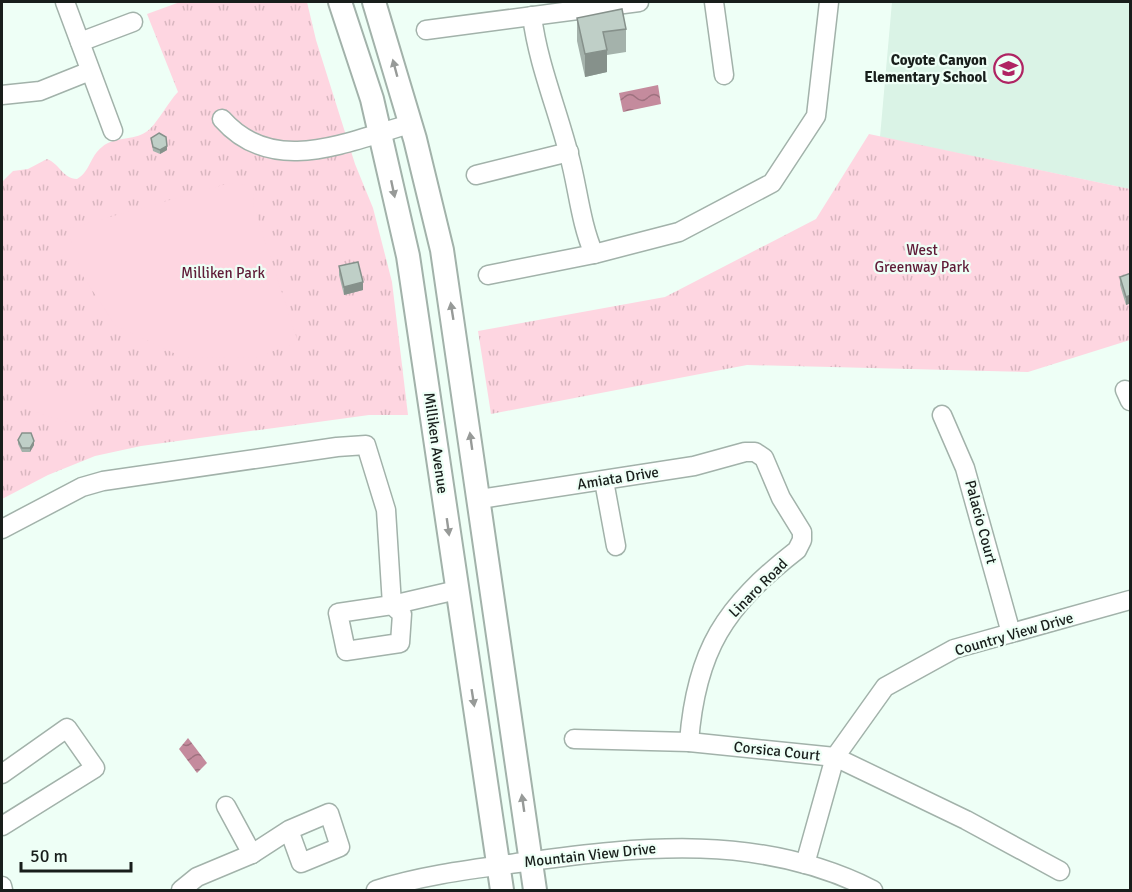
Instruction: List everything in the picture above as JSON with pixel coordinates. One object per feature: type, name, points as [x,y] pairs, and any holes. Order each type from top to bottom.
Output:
[{"type":"main road","name":"Milliken Avenue","points":[[340,2],[380,132],[408,256],[501,891]]},
{"type":"main road","points":[[374,2],[410,124],[442,250],[480,499],[535,891]]},
{"type":"street","points":[[65,2],[113,131]]},
{"type":"street","points":[[426,30],[611,3],[639,2]]},
{"type":"street","points":[[714,2],[724,75]]},
{"type":"street","points":[[488,275],[594,254],[679,232],[772,183],[816,116],[829,2]]},
{"type":"street","points":[[532,15],[535,40],[568,152],[587,237],[594,254]]},
{"type":"street","points":[[80,42],[134,22]]},
{"type":"street","points":[[2,95],[40,91],[90,71]]},
{"type":"street","points":[[222,119],[235,134],[250,142],[286,153],[320,148],[410,124]]},
{"type":"street","points":[[476,175],[568,152]]},
{"type":"street","name":"Palacio Court","points":[[942,415],[965,468],[1011,633]]},
{"type":"street","points":[[2,529],[82,488],[103,481],[337,447],[366,445],[386,510],[393,605],[457,590]]},
{"type":"street","name":"Amiata Drive","points":[[480,499],[693,466],[745,452],[755,452],[764,458],[781,498],[801,532],[802,540]]},
{"type":"street","points":[[604,481],[616,546]]},
{"type":"street","name":"Linaro Road","points":[[688,742],[698,677],[721,627],[745,597],[797,550],[802,540]]},
{"type":"street","name":"Country View Drive","points":[[805,864],[835,757],[885,687],[954,649],[1131,600]]},
{"type":"street","points":[[2,774],[68,728],[95,768],[2,826]]},
{"type":"street","name":"Corsica Court","points":[[574,739],[688,742],[835,757],[966,820],[1060,871]]},
{"type":"street","points":[[226,806],[252,854]]},
{"type":"street","points":[[181,891],[202,884],[289,830]]},
{"type":"street","name":"Mountain View Drive","points":[[376,891],[400,883],[531,861],[635,848],[696,847],[744,852],[805,864],[873,891]]},
{"type":"shaded area","name":"Coyote Canyon Elementary School","points":[[892,2],[1130,2],[1130,189],[880,137]]},
{"type":"green space","name":"Milliken Park","points":[[180,2],[307,2],[316,40],[355,164],[373,208],[392,282],[408,415],[369,415],[141,446],[95,456],[48,475],[2,499],[2,182],[13,171],[28,169],[47,159],[68,177],[77,179],[85,172],[102,147],[113,141],[141,135],[150,129],[178,92],[147,14]]},
{"type":"green space","name":"West Greenway Park","points":[[869,134],[1130,189],[1130,340],[1028,372],[747,365],[491,414],[478,331],[665,297],[816,219]]},
{"type":"green space","points":[[230,183],[245,185],[254,194],[253,204],[298,342],[254,358],[182,357],[115,325],[81,273],[67,229]]},
{"type":"green space","points":[[39,380],[89,396],[80,426],[29,410]]},
{"type":"water","points":[[658,85],[661,104],[623,112],[619,93]]},
{"type":"water","points":[[188,738],[207,763],[197,773],[179,749]]},
{"type":"building","points":[[622,9],[626,29],[603,32],[607,50],[585,54],[577,18]]},
{"type":"building","points":[[159,133],[166,137],[167,146],[160,150],[153,147],[151,138]]},
{"type":"building","points":[[358,262],[363,282],[344,287],[339,266]]},
{"type":"building","points":[[1131,273],[1131,295],[1126,297],[1120,277]]},
{"type":"building","points":[[22,433],[31,433],[34,441],[30,448],[22,448],[18,440]]},
{"type":"place","name":"Coyote Canyon Elementary School","points":[[1008,69]]}]
